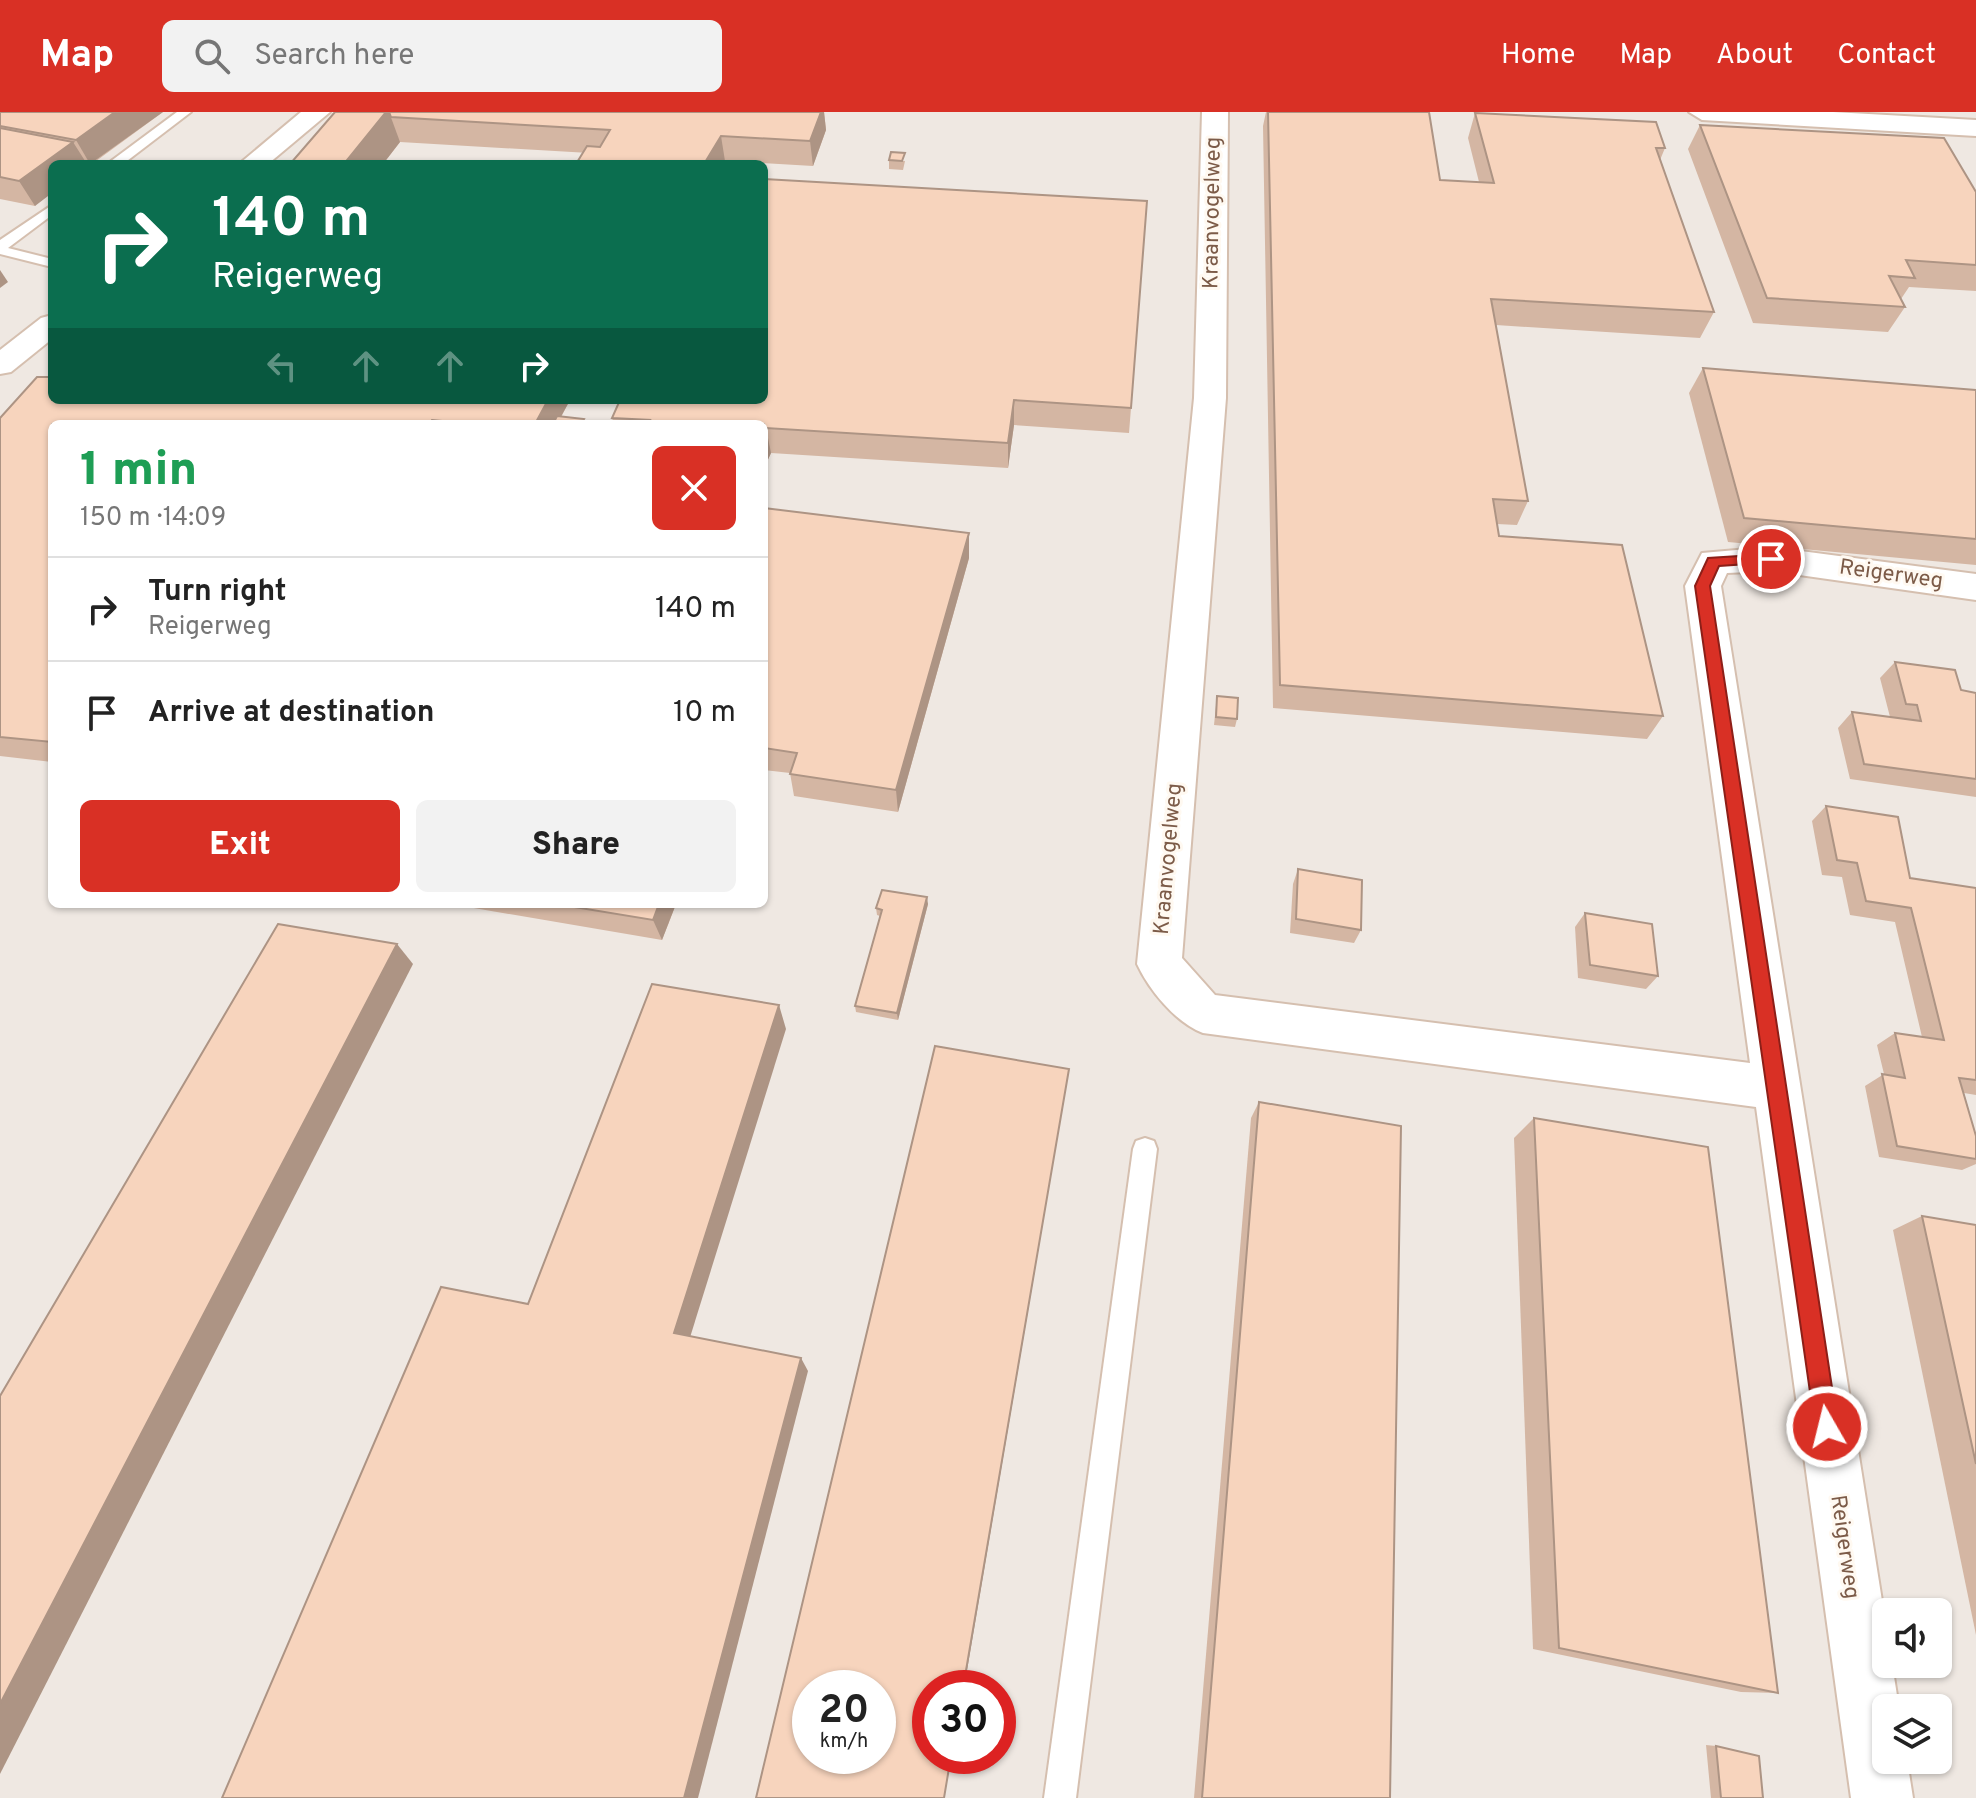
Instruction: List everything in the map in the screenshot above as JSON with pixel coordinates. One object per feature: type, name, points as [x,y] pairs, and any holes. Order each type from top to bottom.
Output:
[{"type":"street","points":[[257,160],[317,112]]},
{"type":"street","name":"Kraanvogelweg","points":[[1215,112],[1210,398],[1159,964],[1203,1013],[1776,1088]]},
{"type":"street","points":[[1702,112],[1816,115],[1976,128]]},
{"type":"street","points":[[0,365],[48,327]]},
{"type":"street","name":"Reigerweg","points":[[1882,1798],[1703,586],[1714,562],[1771,559],[1976,587]]},
{"type":"lane","points":[[119,160],[185,112]]},
{"type":"lane","points":[[0,248],[48,212]]},
{"type":"lane","points":[[0,248],[48,262]]},
{"type":"lane","points":[[1060,1798],[1145,1149]]},
{"type":"shaded area","points":[[0,112],[1976,112],[1976,1798],[0,1798]]},
{"type":"building","points":[[0,112],[115,112],[76,140],[0,126]]},
{"type":"building","points":[[335,112],[386,112],[347,160],[293,160]]},
{"type":"building","points":[[389,112],[821,112],[810,141],[721,136],[706,160],[578,160],[587,146],[600,147],[610,130],[391,117]]},
{"type":"building","points":[[1268,112],[1429,112],[1440,180],[1494,183],[1475,113],[1656,122],[1665,148],[1656,148],[1714,312],[1491,299],[1528,501],[1493,499],[1499,536],[1622,545],[1663,716],[1280,685]]},
{"type":"building","points":[[1700,125],[1944,138],[1976,192],[1976,265],[1906,260],[1915,278],[1889,276],[1905,307],[1767,298]]},
{"type":"building","points":[[0,128],[73,142],[19,181],[0,177]]},
{"type":"building","points":[[891,152],[905,153],[902,161],[889,160]]},
{"type":"building","points":[[768,179],[1147,201],[1131,408],[1014,400],[1008,443],[768,428],[768,420],[612,418],[618,404],[768,404]]},
{"type":"building","points":[[1703,368],[1976,390],[1976,539],[1744,518]]},
{"type":"building","points":[[37,377],[48,377],[48,404],[546,404],[537,420],[48,420],[48,742],[0,737],[0,418]]},
{"type":"building","points":[[557,416],[584,419],[583,420],[555,420]]},
{"type":"building","points":[[768,508],[969,533],[896,790],[790,774],[797,753],[768,749]]},
{"type":"building","points":[[1895,662],[1955,670],[1961,690],[1976,693],[1976,779],[1864,764],[1852,712],[1921,721],[1917,705],[1906,704]]},
{"type":"building","points":[[1217,696],[1238,698],[1237,719],[1216,717]]},
{"type":"building","points":[[1826,806],[1898,817],[1910,878],[1976,888],[1976,1080],[1959,1078],[1976,1136],[1976,1159],[1897,1146],[1882,1074],[1905,1078],[1895,1033],[1944,1040],[1911,908],[1866,901],[1857,863],[1837,860]]},
{"type":"building","points":[[1298,869],[1362,880],[1361,930],[1296,919]]},
{"type":"building","points":[[882,890],[927,897],[897,1013],[855,1006],[882,910],[876,908]]},
{"type":"building","points":[[580,908],[658,908],[653,920]]},
{"type":"building","points":[[1585,913],[1652,924],[1658,976],[1590,965]]},
{"type":"building","points":[[278,924],[397,944],[0,1704],[0,1396]]},
{"type":"building","points":[[652,984],[779,1005],[674,1333],[801,1358],[684,1798],[222,1798],[441,1287],[528,1304]]},
{"type":"building","points":[[935,1046],[1069,1069],[966,1670],[912,1670],[912,1774],[948,1774],[944,1798],[756,1798]]},
{"type":"building","points":[[1259,1102],[1401,1126],[1390,1798],[1202,1798]]},
{"type":"building","points":[[1534,1118],[1708,1147],[1778,1693],[1559,1648]]},
{"type":"building","points":[[1922,1216],[1976,1225],[1976,1464]]},
{"type":"building","points":[[1716,1746],[1759,1756],[1763,1798],[1721,1798]]},
{"type":"route","points":[[1771,559],[1714,562],[1703,586],[1827,1427]]}]
